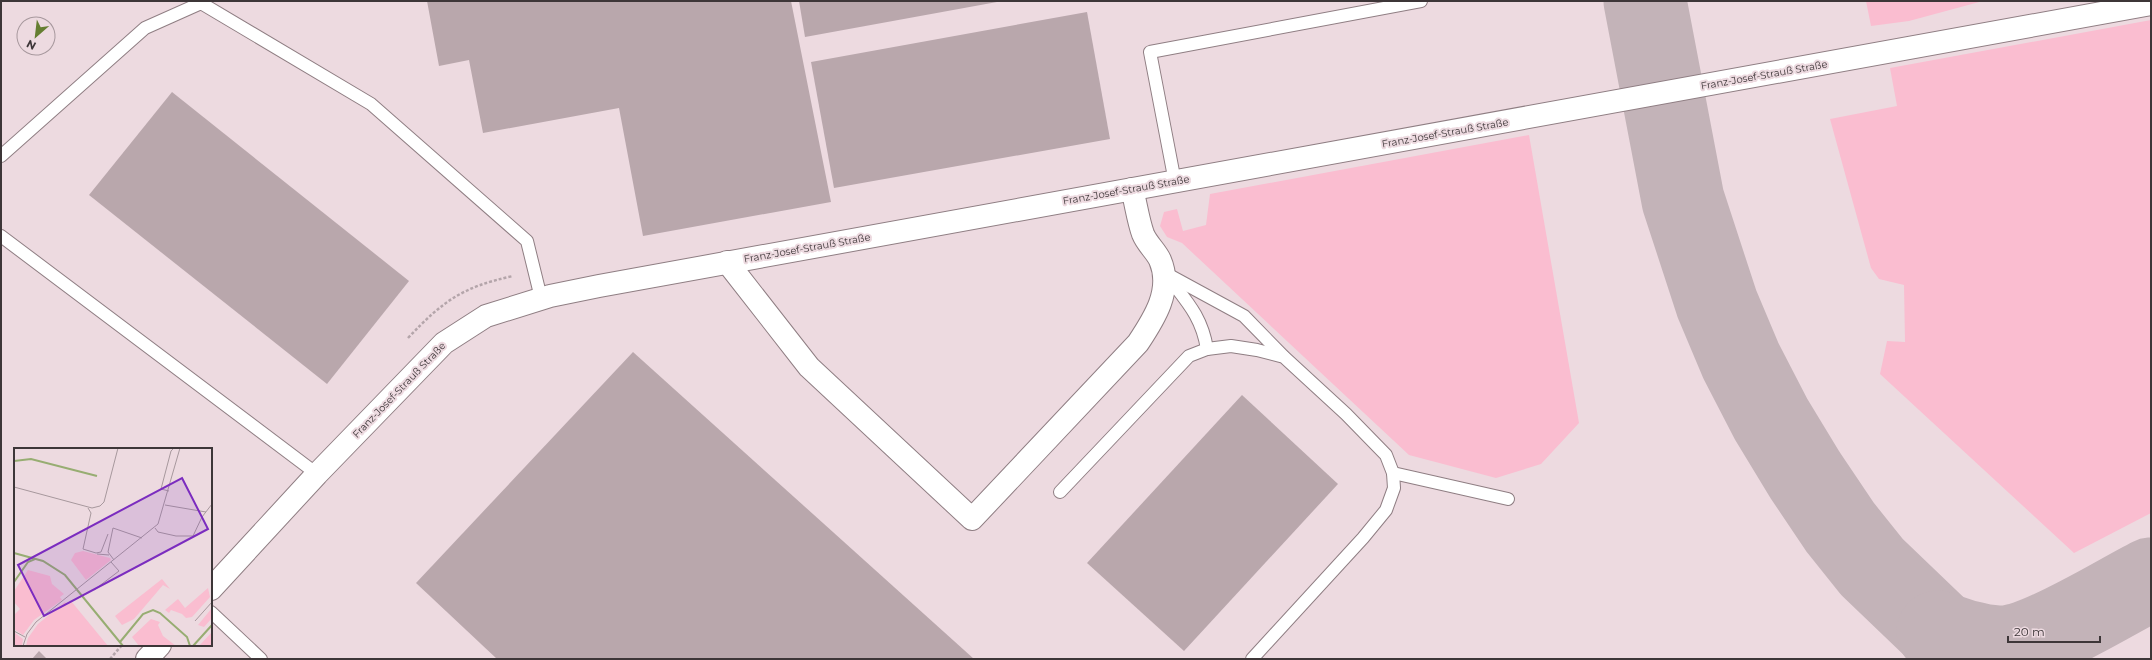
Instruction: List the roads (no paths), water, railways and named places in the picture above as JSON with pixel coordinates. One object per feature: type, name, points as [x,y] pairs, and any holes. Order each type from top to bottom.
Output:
[{"type":"street","name":"Franz-Josef-Strauß Straße","points":[[212,589],[317,474],[444,343],[486,316],[541,298],[727,262],[2151,4]]},
{"type":"street","points":[[727,262],[809,367],[972,519],[1138,343],[1159,309],[1165,273],[1160,259],[1144,236],[1132,189]]},
{"type":"street","points":[[147,659],[159,646]]},
{"type":"lane","points":[[1175,182],[1150,52],[1421,1]]},
{"type":"lane","points":[[1,156],[145,28],[202,3],[377,110],[527,241],[541,298]]},
{"type":"lane","points":[[1,236],[317,474]]},
{"type":"lane","points":[[1165,273],[1194,310],[1204,331],[1207,349]]},
{"type":"lane","points":[[1165,273],[1244,316],[1284,357],[1346,414],[1386,455],[1394,473],[1394,488],[1386,510],[1363,538],[1252,659]]},
{"type":"lane","points":[[1060,492],[1189,356],[1207,349],[1231,346],[1257,350],[1284,357]]},
{"type":"lane","points":[[1394,473],[1508,499]]},
{"type":"lane","points":[[212,613],[261,659]]}]
